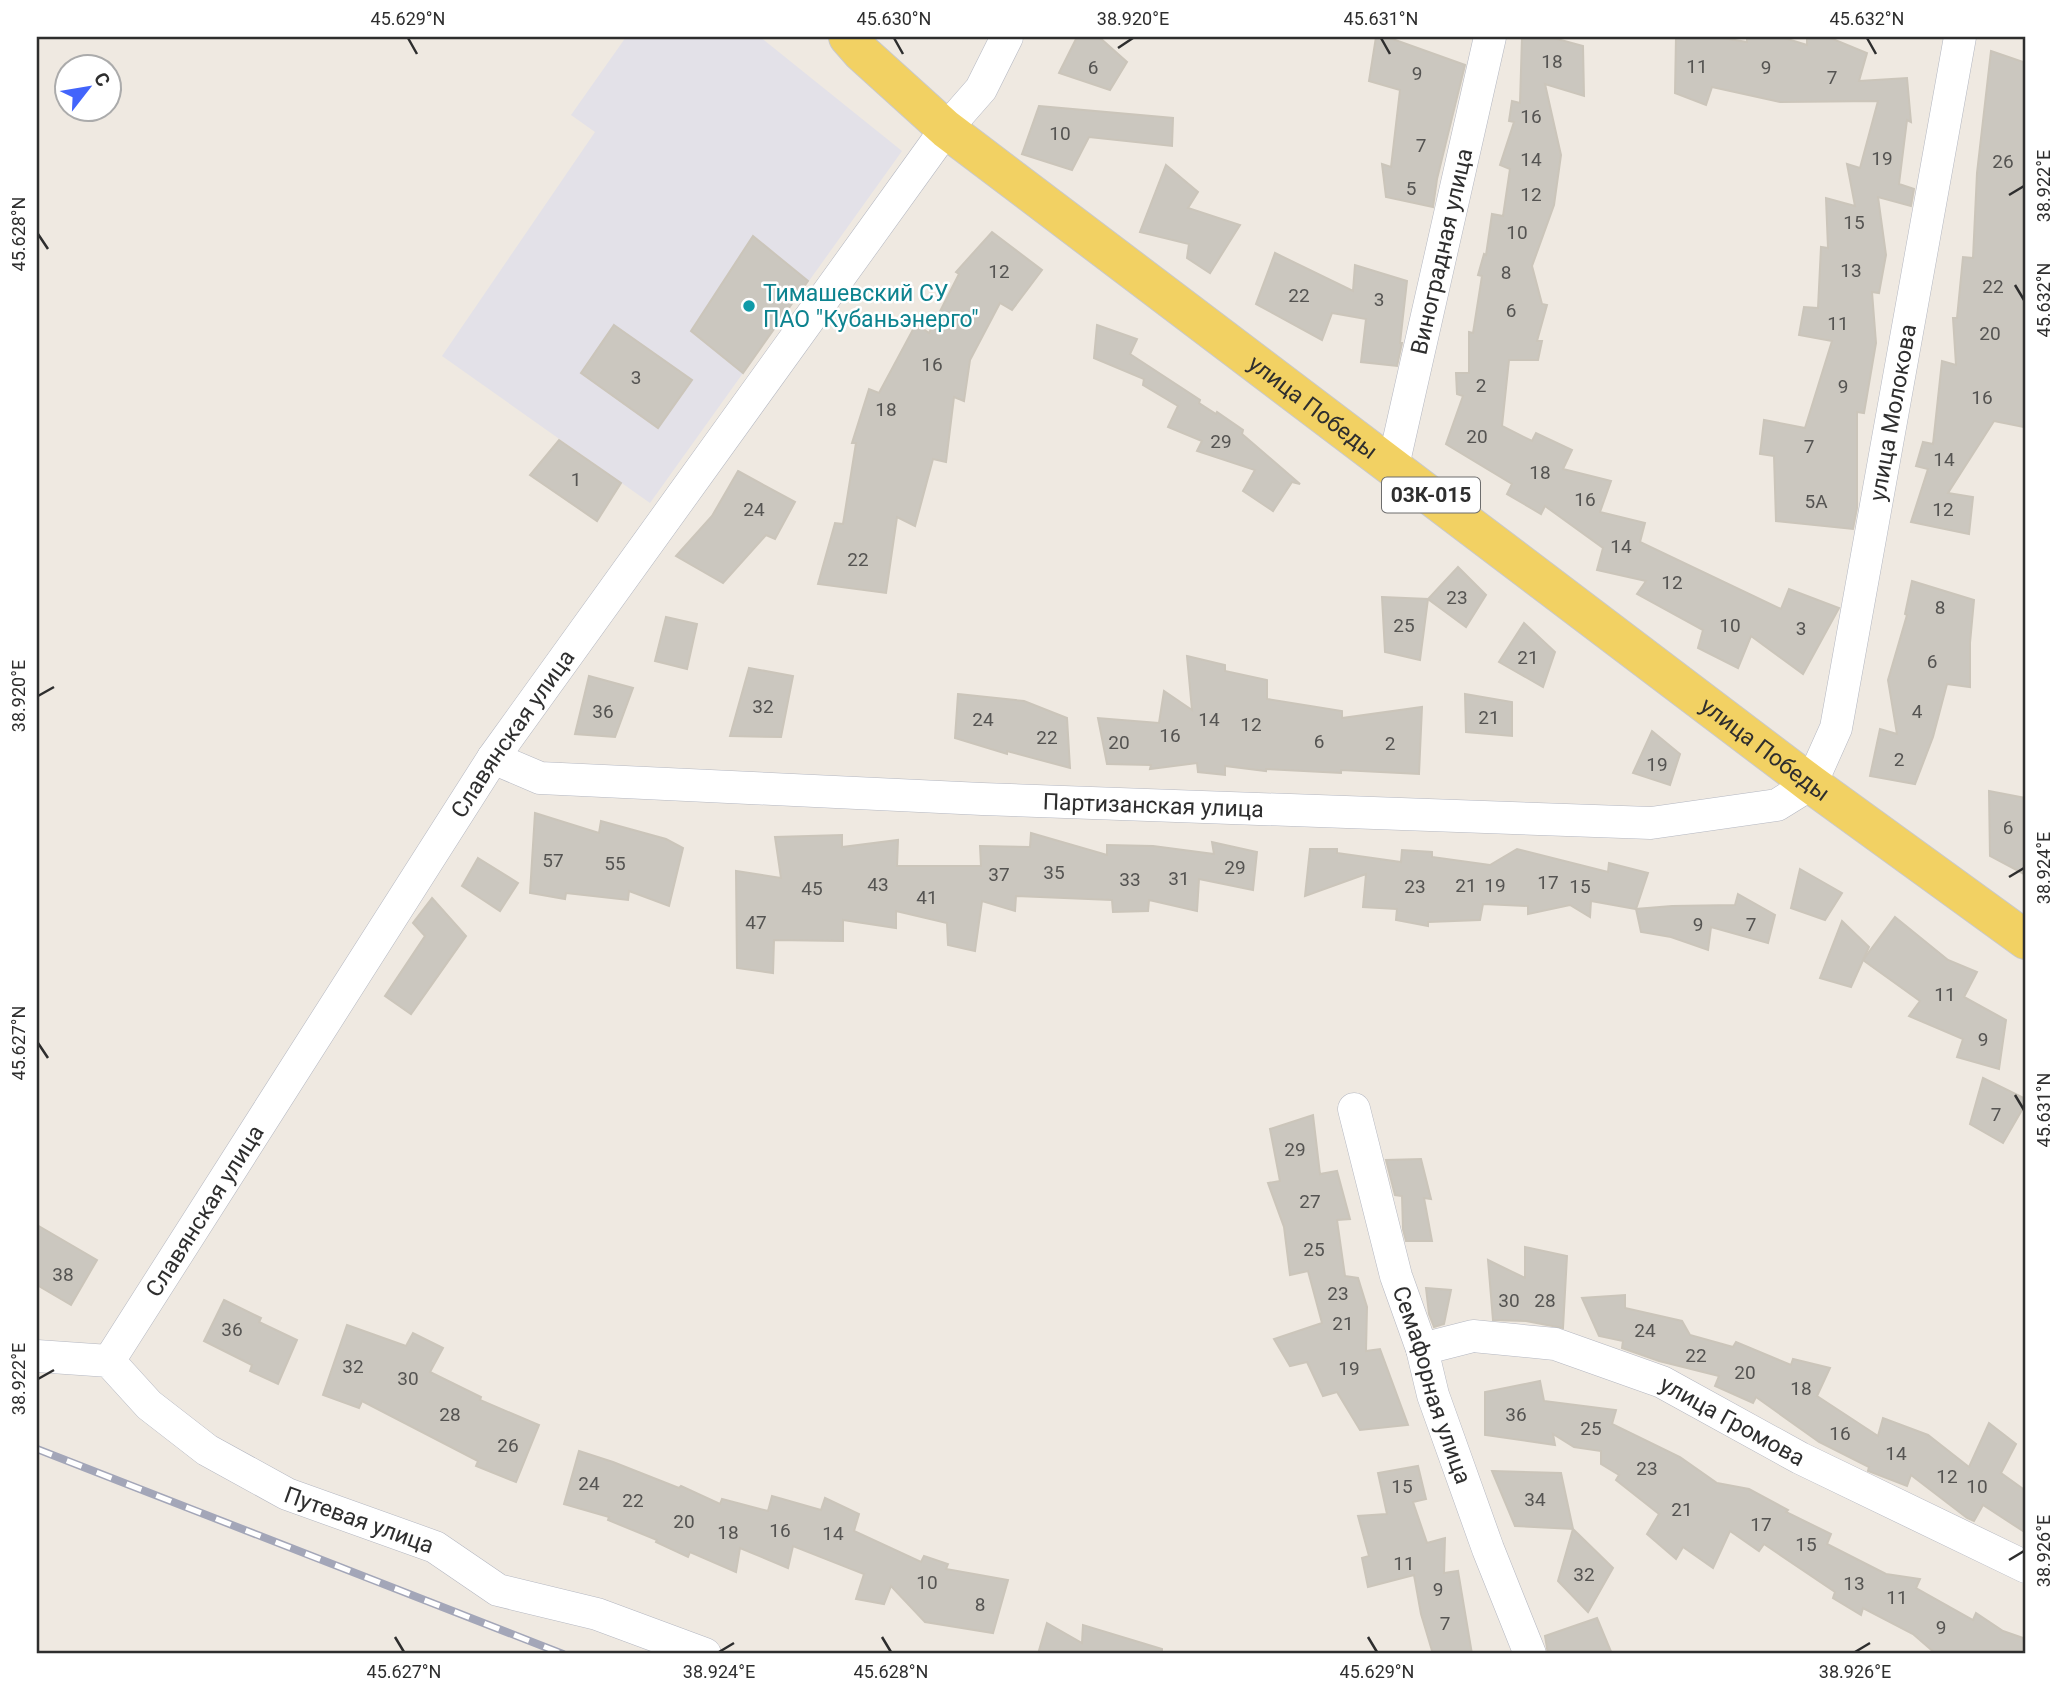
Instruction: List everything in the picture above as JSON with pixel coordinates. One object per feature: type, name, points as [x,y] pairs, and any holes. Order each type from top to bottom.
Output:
[{"type":"main road","name":"улица Победы","points":[[848,37],[946,130],[1811,784],[2026,940]]},
{"type":"street","name":"Славянская улица","points":[[109,1362],[493,758],[946,130],[981,89],[1007,37]]},
{"type":"street","name":"Виноградная улица","points":[[1393,466],[1490,37]]},
{"type":"street","name":"улица Молокова","points":[[1811,784],[1836,728],[1960,37]]},
{"type":"street","name":"Партизанская улица","points":[[493,758],[540,778],[982,799],[1651,823],[1777,805],[1811,784]]},
{"type":"street","name":"Семафорная улица","points":[[1354,1109],[1396,1276],[1422,1349],[1433,1395],[1488,1549],[1530,1654]]},
{"type":"street","name":"улица Громова","points":[[1422,1349],[1473,1336],[1555,1344],[1662,1382],[1800,1458],[2026,1567]]},
{"type":"street","points":[[37,1356],[109,1362]]},
{"type":"street","name":"Путевая улица","points":[[109,1362],[149,1405],[207,1450],[287,1494],[435,1547],[498,1590],[597,1614],[705,1654]]},
{"type":"shaded area","points":[[626,37],[760,37],[902,151],[650,503],[442,356],[595,132],[571,115]]},
{"type":"building","points":[[1077,37],[1099,37],[1127,62],[1110,90],[1059,73]]},
{"type":"building","points":[[1376,37],[1387,37],[1465,65],[1437,179],[1433,207],[1386,197],[1382,164],[1391,167],[1400,90],[1369,81]]},
{"type":"building","points":[[1522,37],[1550,37],[1583,46],[1584,96],[1545,84],[1561,155],[1554,205],[1532,266],[1542,304],[1547,305],[1537,341],[1542,341],[1538,360],[1509,360],[1502,426],[1532,441],[1536,433],[1572,450],[1563,469],[1611,481],[1600,512],[1645,523],[1640,542],[1781,609],[1789,589],[1839,608],[1803,674],[1751,636],[1738,668],[1698,648],[1703,630],[1637,594],[1646,581],[1597,570],[1603,548],[1545,506],[1541,514],[1507,494],[1512,484],[1446,444],[1463,396],[1457,394],[1456,373],[1469,373],[1469,332],[1473,333],[1482,276],[1478,275],[1484,254],[1486,255],[1492,214],[1503,216],[1510,169],[1500,165],[1514,122],[1509,121],[1512,101],[1520,103]]},
{"type":"building","points":[[1676,37],[1717,37],[1747,42],[1747,37],[1781,37],[1807,45],[1807,37],[1828,37],[1867,53],[1859,81],[1907,78],[1911,122],[1907,120],[1899,184],[1914,189],[1911,206],[1878,197],[1886,255],[1879,293],[1872,292],[1876,343],[1864,413],[1857,412],[1857,508],[1853,529],[1776,521],[1774,456],[1760,454],[1764,420],[1805,428],[1832,341],[1799,335],[1804,307],[1818,308],[1821,247],[1828,248],[1826,198],[1855,206],[1847,164],[1860,168],[1878,101],[1780,102],[1712,87],[1706,105],[1675,93]]},
{"type":"building","points":[[1991,51],[2026,63],[2026,410],[2024,427],[1994,421],[1948,493],[1973,497],[1969,534],[1911,522],[1928,469],[1916,466],[1923,442],[1933,444],[1942,361],[1956,365],[1953,318],[1957,318],[1963,257],[1973,258],[1977,173]]},
{"type":"building","points":[[1039,106],[1173,118],[1172,146],[1089,137],[1072,170],[1022,154]]},
{"type":"building","points":[[1166,165],[1198,192],[1188,208],[1240,225],[1210,273],[1187,258],[1189,244],[1140,232]]},
{"type":"building","points":[[992,232],[1042,270],[1012,310],[1000,303],[970,360],[964,401],[954,397],[946,462],[933,459],[915,526],[897,517],[886,593],[818,584],[835,523],[843,524],[856,443],[852,443],[869,389],[879,393],[916,324],[929,333],[959,274],[956,272]]},
{"type":"building","name":"Тимашевский СУ ПАО \"Кубаньэнерго\"","points":[[753,236],[808,281],[743,373],[691,331]]},
{"type":"building","points":[[1275,253],[1353,291],[1355,265],[1407,281],[1402,343],[1397,366],[1361,362],[1366,319],[1332,313],[1322,340],[1256,304]]},
{"type":"building","points":[[614,325],[692,380],[658,428],[581,373]]},
{"type":"building","points":[[1097,325],[1137,339],[1130,354],[1200,400],[1199,403],[1243,430],[1242,434],[1300,484],[1292,482],[1273,511],[1243,491],[1255,470],[1197,451],[1202,441],[1168,427],[1178,406],[1143,385],[1144,379],[1094,358]]},
{"type":"building","points":[[559,440],[621,483],[597,521],[530,475]]},
{"type":"building","points":[[738,471],[795,502],[775,539],[766,535],[723,583],[676,556],[712,516]]},
{"type":"building","points":[[1458,567],[1486,595],[1466,627],[1428,599]]},
{"type":"building","points":[[1912,581],[1974,600],[1970,687],[1947,684],[1933,737],[1915,784],[1870,776],[1880,729],[1897,734],[1888,680],[1907,615],[1905,614]]},
{"type":"building","points":[[1382,597],[1428,599],[1420,660],[1385,652]]},
{"type":"building","points":[[666,617],[697,624],[687,669],[655,661]]},
{"type":"building","points":[[1524,623],[1555,652],[1543,687],[1499,662]]},
{"type":"building","points":[[1187,656],[1225,665],[1225,671],[1267,680],[1267,699],[1342,711],[1342,718],[1422,707],[1419,774],[1341,770],[1341,773],[1266,771],[1225,766],[1225,775],[1198,772],[1197,763],[1150,769],[1151,765],[1107,764],[1098,718],[1159,723],[1164,691],[1192,710]]},
{"type":"building","points":[[749,668],[793,676],[781,737],[730,736]]},
{"type":"building","points":[[589,676],[633,688],[615,737],[575,734]]},
{"type":"building","points":[[958,694],[1024,701],[1067,718],[1070,768],[1007,751],[1007,754],[955,738]]},
{"type":"building","points":[[1465,694],[1512,702],[1512,736],[1466,732]]},
{"type":"building","points":[[1652,731],[1680,754],[1670,785],[1633,773]]},
{"type":"building","points":[[1989,791],[2026,798],[2026,875],[1990,856]]},
{"type":"building","points":[[535,813],[599,833],[601,821],[666,839],[683,848],[669,906],[629,891],[628,900],[566,893],[565,899],[530,893]]},
{"type":"building","points":[[1031,833],[1107,855],[1107,845],[1153,846],[1214,854],[1212,842],[1257,852],[1253,890],[1199,879],[1197,911],[1149,900],[1148,911],[1113,912],[1112,900],[1016,896],[1015,911],[982,901],[975,951],[948,945],[947,923],[896,911],[896,928],[843,920],[843,941],[774,940],[773,973],[737,968],[736,871],[781,878],[775,837],[842,835],[842,847],[898,840],[897,866],[981,866],[980,846],[1030,847]]},
{"type":"building","points":[[1310,849],[1337,849],[1337,853],[1401,862],[1402,850],[1432,852],[1432,857],[1490,865],[1517,849],[1608,872],[1609,863],[1648,873],[1636,909],[1591,901],[1590,917],[1570,905],[1528,914],[1528,906],[1483,904],[1480,920],[1428,922],[1428,926],[1396,920],[1397,909],[1363,907],[1366,874],[1305,896]]},
{"type":"building","points":[[478,858],[518,883],[500,911],[462,886]]},
{"type":"building","points":[[1800,869],[1842,893],[1825,920],[1791,908]]},
{"type":"building","points":[[1738,894],[1775,915],[1768,943],[1711,927],[1708,950],[1671,937],[1641,932],[1636,909],[1735,905]]},
{"type":"building","points":[[432,898],[466,936],[411,1014],[385,996],[425,936],[413,923]]},
{"type":"building","points":[[1895,917],[1948,960],[1977,972],[1964,997],[2006,1020],[1999,1069],[1957,1057],[1963,1039],[1909,1016],[1920,1001],[1863,960]]},
{"type":"building","points":[[1842,921],[1869,947],[1851,987],[1820,978]]},
{"type":"building","points":[[1983,1078],[2026,1099],[2003,1143],[1970,1124]]},
{"type":"building","points":[[1313,1115],[1320,1174],[1337,1171],[1350,1219],[1337,1220],[1345,1276],[1358,1278],[1367,1307],[1366,1351],[1380,1349],[1408,1425],[1360,1430],[1337,1392],[1323,1396],[1307,1362],[1290,1366],[1274,1339],[1322,1323],[1308,1271],[1290,1275],[1284,1227],[1268,1183],[1280,1181],[1270,1129]]},
{"type":"building","points":[[1421,1159],[1431,1199],[1424,1198],[1432,1241],[1406,1241],[1402,1196],[1395,1195],[1386,1160]]},
{"type":"building","points":[[37,1225],[97,1260],[71,1305],[37,1285]]},
{"type":"building","points":[[1525,1247],[1567,1256],[1563,1328],[1526,1321],[1493,1320],[1488,1260],[1525,1278]]},
{"type":"building","points":[[1426,1288],[1451,1290],[1444,1324],[1434,1327],[1429,1314]]},
{"type":"building","points":[[1625,1295],[1625,1308],[1682,1321],[1690,1335],[1733,1347],[1736,1342],[1791,1365],[1793,1359],[1830,1368],[1817,1396],[1878,1436],[1883,1418],[1928,1435],[1969,1467],[1989,1423],[2016,1444],[2001,1473],[2026,1491],[2026,1533],[1983,1505],[1974,1521],[1967,1518],[1911,1475],[1907,1486],[1868,1471],[1869,1467],[1819,1442],[1756,1397],[1753,1403],[1715,1386],[1719,1376],[1659,1361],[1622,1348],[1623,1341],[1599,1336],[1582,1298]]},
{"type":"building","points":[[224,1300],[261,1318],[259,1322],[297,1340],[278,1384],[250,1371],[252,1365],[204,1341]]},
{"type":"building","points":[[347,1325],[406,1346],[413,1333],[443,1348],[430,1372],[481,1397],[480,1400],[539,1425],[516,1482],[476,1466],[478,1461],[362,1401],[359,1408],[323,1395]]},
{"type":"building","points":[[1540,1381],[1544,1401],[1616,1410],[1612,1424],[1680,1457],[1717,1483],[1749,1489],[1788,1510],[1786,1512],[1831,1534],[1827,1544],[1886,1574],[1920,1579],[1916,1588],[1973,1620],[1976,1613],[2003,1631],[2026,1639],[2026,1654],[1936,1654],[1913,1634],[1863,1608],[1861,1615],[1833,1598],[1835,1592],[1764,1544],[1759,1551],[1730,1531],[1713,1568],[1683,1547],[1676,1559],[1647,1534],[1659,1514],[1616,1480],[1619,1475],[1601,1464],[1601,1451],[1574,1447],[1553,1434],[1555,1445],[1485,1435],[1485,1392]]},
{"type":"building","points":[[579,1451],[679,1488],[681,1486],[720,1504],[722,1499],[768,1511],[772,1496],[821,1510],[825,1498],[859,1514],[854,1531],[921,1562],[924,1556],[948,1564],[946,1569],[1008,1580],[993,1633],[925,1622],[891,1586],[884,1604],[856,1599],[864,1574],[793,1546],[788,1568],[740,1548],[736,1572],[690,1552],[688,1557],[656,1542],[657,1540],[608,1520],[609,1517],[564,1504]]},
{"type":"building","points":[[1418,1466],[1426,1499],[1413,1502],[1427,1543],[1445,1538],[1444,1573],[1458,1571],[1472,1654],[1433,1654],[1421,1614],[1414,1575],[1368,1587],[1362,1558],[1369,1556],[1358,1516],[1387,1514],[1378,1473]]},
{"type":"building","points":[[1492,1471],[1561,1473],[1573,1529],[1515,1526]]},
{"type":"building","points":[[1573,1529],[1613,1568],[1588,1612],[1558,1581]]},
{"type":"building","points":[[1597,1618],[1612,1654],[1548,1654],[1545,1636]]},
{"type":"building","points":[[1047,1623],[1082,1643],[1083,1625],[1162,1649],[1162,1654],[1038,1654]]},
{"type":"railway","points":[[37,1449],[563,1654]]},
{"type":"place","name":"Тимашевский СУ ПАО \"Кубаньэнерго\"","points":[[749,306]]}]
